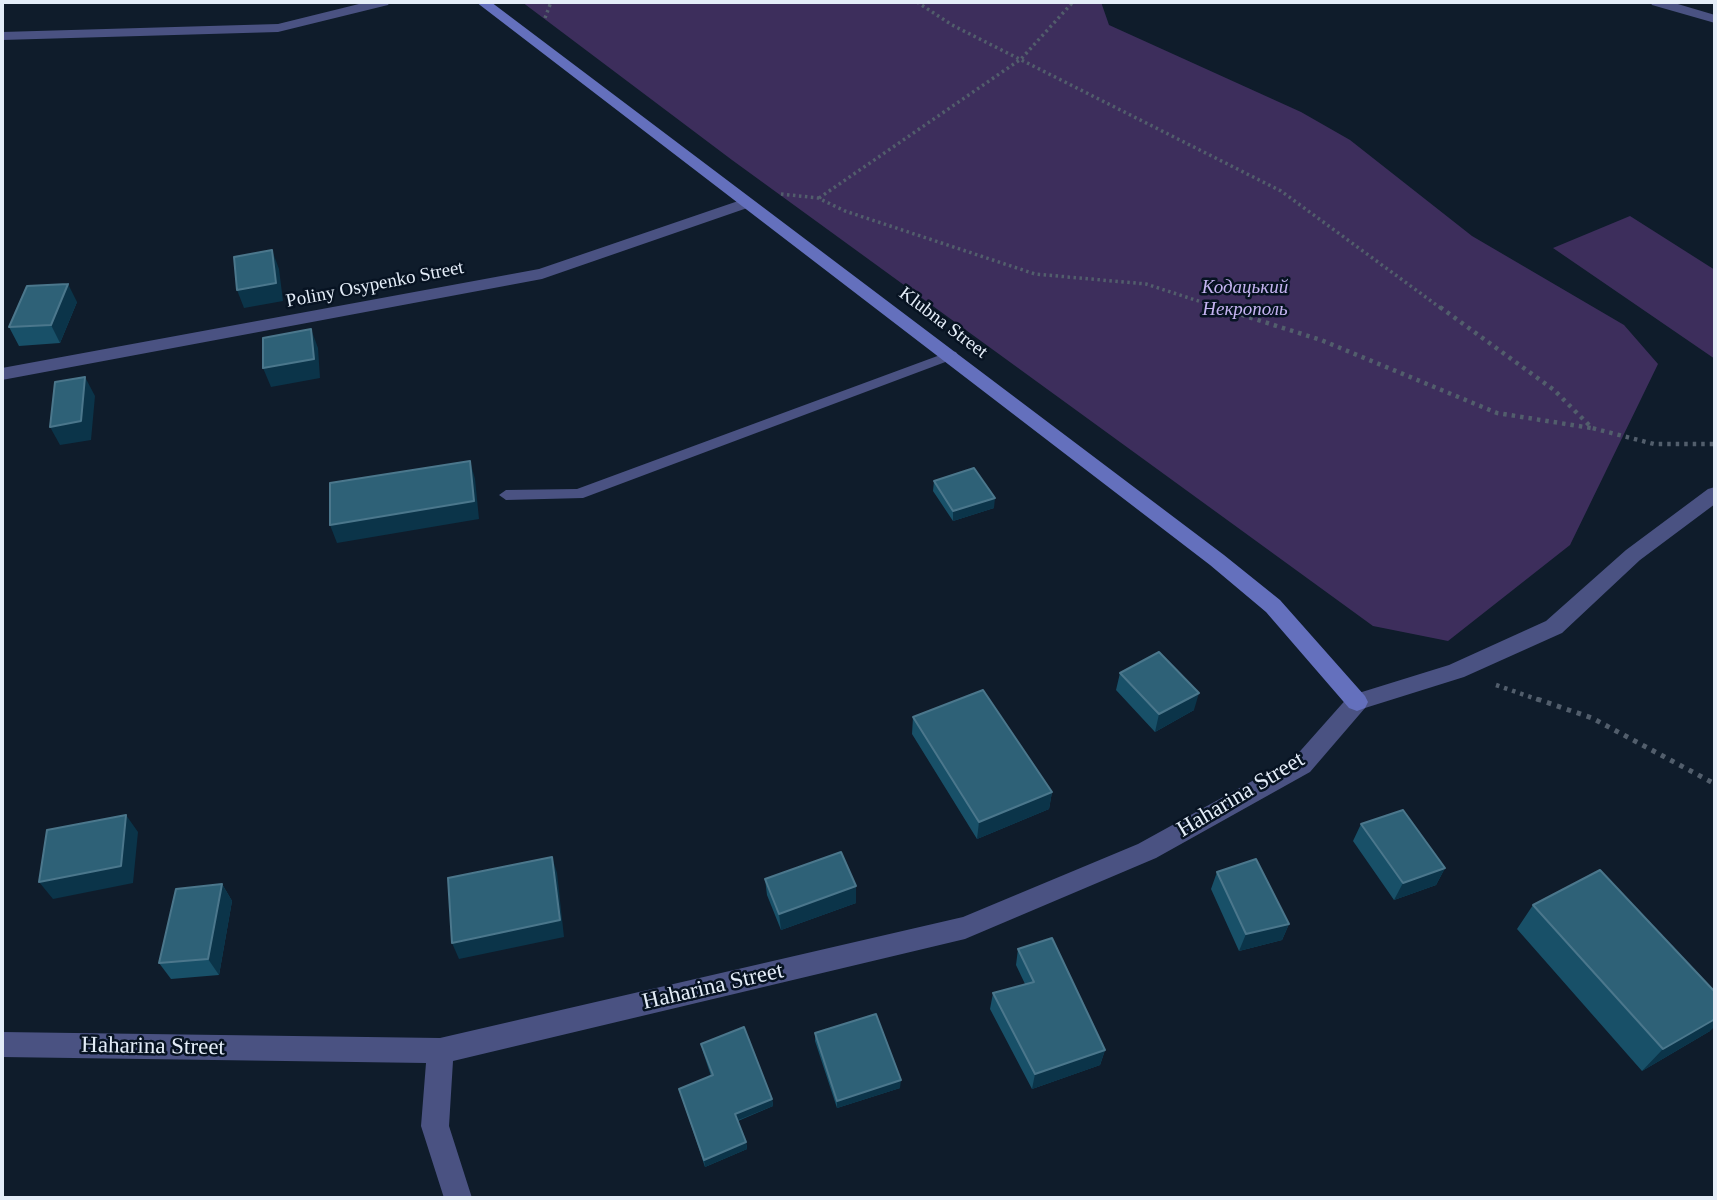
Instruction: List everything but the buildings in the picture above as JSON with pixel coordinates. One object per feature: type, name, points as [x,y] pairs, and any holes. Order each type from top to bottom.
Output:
[{"type":"street","points":[[2,36],[278,28],[383,2]]},
{"type":"street","name":"Klubna Street","points":[[483,2],[951,355],[1273,606],[1357,702]]},
{"type":"street","points":[[1657,2],[1715,19]]},
{"type":"street","name":"Poliny Osypenko Street","points":[[2,374],[542,274],[747,203]]},
{"type":"street","points":[[1357,702],[1456,671],[1553,627],[1633,555],[1715,494]]},
{"type":"street","name":"Haharina Street","points":[[2,1045],[440,1051],[965,928],[1146,851],[1302,765],[1357,702]]},
{"type":"street","points":[[440,1051],[435,1126],[458,1198]]},
{"type":"lane","points":[[506,495],[578,494],[951,355]]},
{"type":"path","points":[[917,2],[952,25],[1281,191],[1554,390],[1592,428]]},
{"type":"path","points":[[818,198],[1021,59],[1073,2]]},
{"type":"path","points":[[747,203],[766,193],[818,198],[845,211],[1035,274],[1146,284],[1321,340],[1497,413],[1592,428],[1654,444],[1715,444]]},
{"type":"path","points":[[1456,671],[1592,718],[1715,784]]},
{"type":"green space","name":"Кодацький Некрополь","points":[[522,2],[1101,2],[1109,25],[1301,112],[1350,140],[1472,236],[1624,325],[1658,364],[1570,545],[1448,641],[1373,626],[732,160]]},
{"type":"green space","points":[[1630,216],[1715,270],[1715,359],[1553,248]]}]
